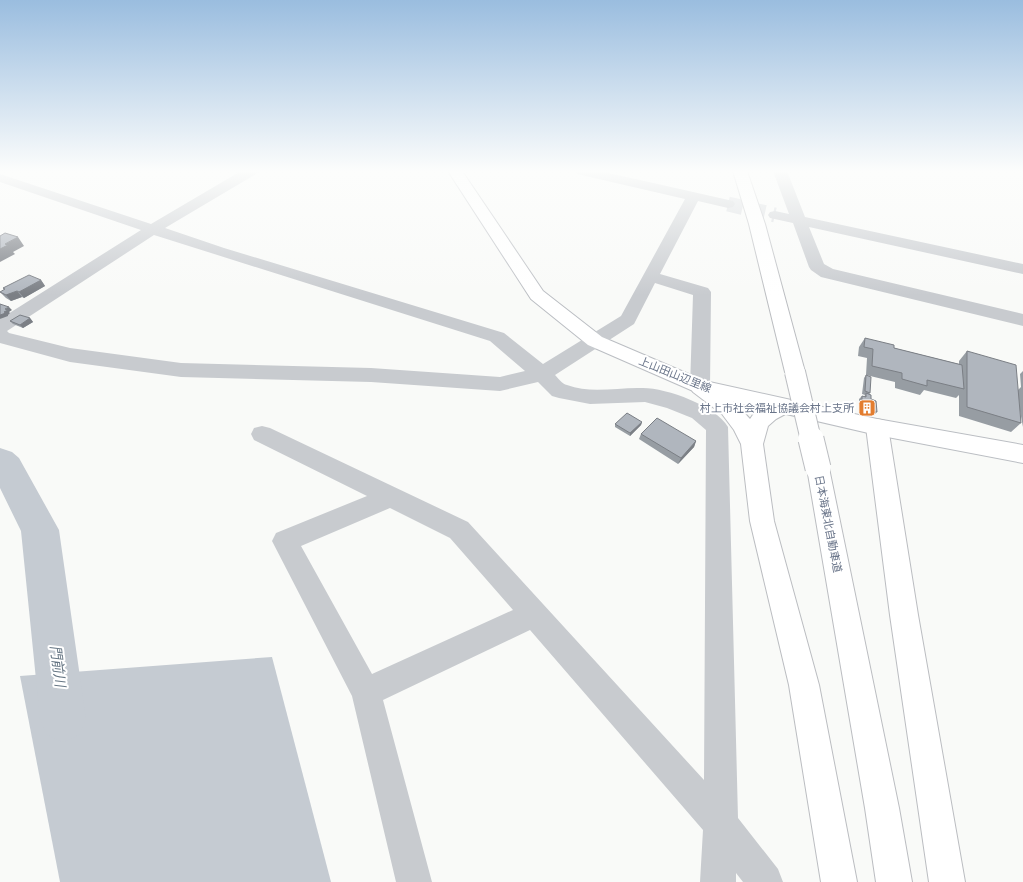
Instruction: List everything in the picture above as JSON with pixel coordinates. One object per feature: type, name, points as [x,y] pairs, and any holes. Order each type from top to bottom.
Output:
[{"type":"main road","name":"上山田山辺里線","points":[[483,212],[537,294],[595,341],[700,388],[877,427],[1023,454]]},
{"type":"main road","name":"日本海東北自動車道","points":[[753,212],[795,372],[818,468],[881,801],[894,882]]},
{"type":"main road","points":[[700,388],[729,409],[742,425],[752,444]]},
{"type":"main road","points":[[782,407],[767,413],[756,425],[752,444],[762,521],[804,685],[839,882]]},
{"type":"main road","points":[[877,427],[904,615],[947,882]]},
{"type":"street","points":[[101,212],[497,337],[542,374],[559,391],[590,397],[645,395],[671,401],[699,412],[717,427],[721,824],[718,882]]},
{"type":"street","points":[[0,327],[181,212]]},
{"type":"street","points":[[0,335],[3,338],[70,355],[181,370],[371,375],[500,384],[542,374],[628,320],[685,212]]},
{"type":"street","points":[[795,212],[816,267],[827,273],[1023,320]]},
{"type":"street","points":[[775,215],[1023,269]]},
{"type":"street","points":[[650,276],[702,292],[700,388]]},
{"type":"street","points":[[262,434],[460,530],[721,824],[765,882]]},
{"type":"street","points":[[391,497],[285,541],[366,692],[414,882]]},
{"type":"street","points":[[366,692],[534,614]]},
{"type":"shaded area","points":[[272,657],[331,882],[60,882],[20,676]]},
{"type":"building","points":[[5,233],[18,237],[5,244],[8,245],[0,249],[0,236]]},
{"type":"building","points":[[29,275],[41,280],[19,292],[17,291],[6,295],[0,292],[5,289],[3,288]]},
{"type":"building","points":[[0,304],[9,307],[5,309],[8,310],[4,312],[6,313],[0,315]]},
{"type":"building","points":[[20,315],[30,318],[20,325],[10,321]]},
{"type":"building","points":[[865,338],[894,345],[894,348],[962,365],[964,389],[927,380],[927,386],[902,379],[902,373],[872,366],[873,349],[864,347]]},
{"type":"building","points":[[967,351],[1016,365],[1021,423],[967,407]]},
{"type":"building","points":[[866,375],[871,377],[870,393],[865,391]]},
{"type":"building","points":[[866,393],[871,395],[871,399],[876,401],[877,412],[862,409],[862,396],[866,397]]},
{"type":"building","points":[[627,413],[642,422],[630,433],[615,424]]},
{"type":"building","points":[[657,418],[696,441],[681,458],[641,434]]},
{"type":"waterway","name":"門前川","points":[[0,462],[7,468],[40,530],[63,719]]},
{"type":"tunnel","points":[[763,212],[775,215]]},
{"type":"place","name":"村上市社会福祉協議会村上支所","points":[[867,408]]}]
